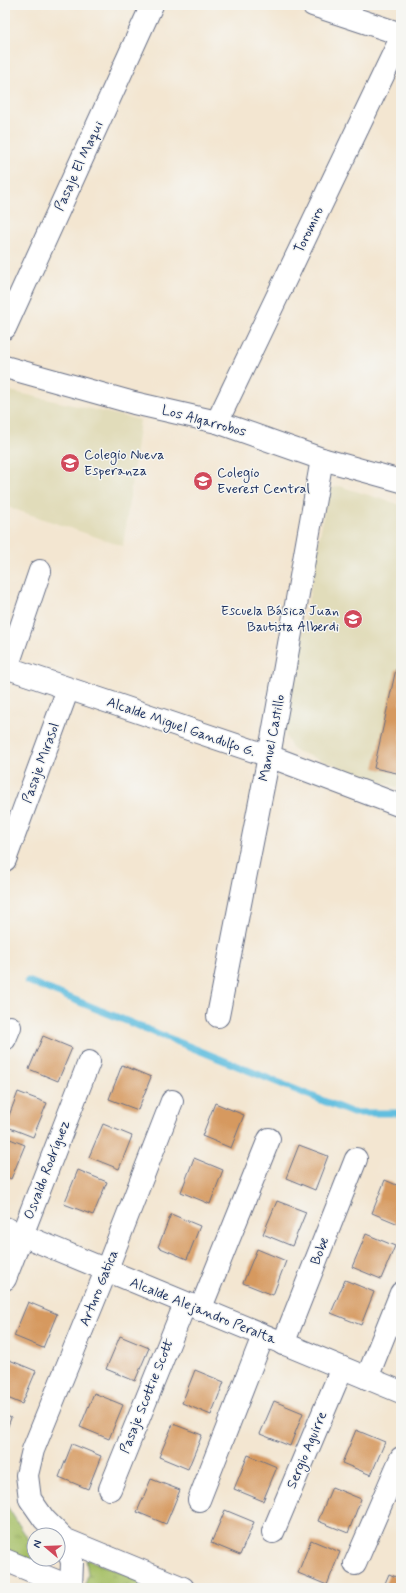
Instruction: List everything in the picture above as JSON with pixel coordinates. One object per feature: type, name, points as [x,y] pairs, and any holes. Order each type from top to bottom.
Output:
[{"type":"street","name":"Pasaje El Maqui","points":[[5,328],[152,5]]},
{"type":"street","points":[[313,5],[401,34]]},
{"type":"street","name":"Toromiro","points":[[217,422],[401,38]]},
{"type":"street","name":"Los Algarrobos","points":[[5,367],[134,403],[217,422],[322,459],[400,478]]},
{"type":"street","name":"Manuel Castillo","points":[[218,1016],[269,756],[322,459]]},
{"type":"street","points":[[6,668],[40,571]]},
{"type":"street","name":"Alcalde Miguel Gandulfo G.","points":[[6,668],[269,756],[401,806]]},
{"type":"street","name":"Pasaje Mirasol","points":[[5,860],[68,689]]},
{"type":"street","name":"Osvaldo Rodríguez","points":[[5,1279],[13,1232],[89,1062]]},
{"type":"street","name":"Arturo Gatica","points":[[52,1527],[44,1519],[30,1499],[27,1475],[33,1450],[106,1271],[172,1100]]},
{"type":"street","name":"Pasaje Scottie Scott","points":[[110,1489],[269,1139]]},
{"type":"street","name":"Bobe","points":[[199,1500],[356,1159]]},
{"type":"street","name":"Alcalde Alejandro Peralta","points":[[13,1232],[401,1392]]},
{"type":"street","points":[[367,1378],[401,1293]]},
{"type":"street","name":"Sergio Aguirre","points":[[273,1532],[342,1368]]},
{"type":"street","points":[[355,1564],[401,1458]]},
{"type":"street","points":[[66,1540],[170,1585]]},
{"type":"street","points":[[5,1560],[71,1588],[72,1562],[66,1545]]},
{"type":"shaded area","name":"Colegio Nueva Esperanza","points":[[5,390],[140,420],[123,546],[5,506]]},
{"type":"shaded area","name":"Escuela Básica Juan Bautista Alberdi","points":[[339,486],[401,505],[401,789],[293,750],[285,734],[328,490]]},
{"type":"green space","points":[[5,1503],[26,1536],[26,1560],[5,1552]]},
{"type":"green space","points":[[86,1559],[151,1584],[149,1588],[84,1588],[88,1575]]},
{"type":"building","points":[[396,669],[401,670],[401,774],[374,768]]},
{"type":"building","points":[[43,1036],[72,1048],[58,1081],[29,1069]]},
{"type":"building","points":[[122,1065],[151,1077],[138,1110],[109,1099]]},
{"type":"building","points":[[18,1092],[47,1103],[33,1137],[5,1126]]},
{"type":"building","points":[[215,1103],[244,1115],[231,1148],[202,1136]]},
{"type":"building","points":[[103,1124],[132,1136],[119,1169],[89,1157]]},
{"type":"building","points":[[5,1137],[25,1145],[11,1179],[5,1176]]},
{"type":"building","points":[[299,1145],[328,1156],[315,1190],[286,1178]]},
{"type":"building","points":[[194,1158],[223,1170],[210,1204],[181,1192]]},
{"type":"building","points":[[78,1170],[107,1182],[93,1215],[64,1204]]},
{"type":"building","points":[[385,1180],[401,1187],[401,1225],[372,1213]]},
{"type":"building","points":[[277,1201],[306,1212],[292,1246],[263,1234]]},
{"type":"building","points":[[171,1214],[200,1226],[187,1259],[158,1247]]},
{"type":"building","points":[[366,1234],[395,1246],[381,1279],[352,1267]]},
{"type":"building","points":[[257,1249],[286,1261],[273,1295],[243,1283]]},
{"type":"building","points":[[345,1280],[374,1292],[361,1325],[331,1313]]},
{"type":"building","points":[[28,1302],[57,1314],[43,1348],[14,1336]]},
{"type":"building","points":[[120,1336],[149,1348],[135,1381],[106,1369]]},
{"type":"building","points":[[7,1359],[36,1371],[22,1404],[5,1397]]},
{"type":"building","points":[[195,1370],[224,1382],[211,1415],[182,1403]]},
{"type":"building","points":[[94,1393],[123,1405],[109,1439],[80,1427]]},
{"type":"building","points":[[274,1401],[303,1413],[290,1446],[260,1434]]},
{"type":"building","points":[[5,1415],[11,1418],[5,1434]]},
{"type":"building","points":[[173,1424],[202,1435],[188,1469],[159,1457]]},
{"type":"building","points":[[356,1430],[385,1442],[371,1475],[342,1463]]},
{"type":"building","points":[[72,1444],[101,1456],[88,1489],[59,1477]]},
{"type":"building","points":[[248,1455],[277,1467],[263,1501],[234,1489]]},
{"type":"building","points":[[151,1479],[180,1490],[166,1524],[137,1512]]},
{"type":"building","points":[[332,1487],[361,1499],[348,1533],[318,1521]]},
{"type":"building","points":[[225,1510],[254,1522],[240,1555],[211,1543]]},
{"type":"building","points":[[311,1540],[340,1552],[327,1585],[298,1573]]},
{"type":"building","points":[[389,1574],[401,1579],[401,1588],[383,1588]]},
{"type":"waterway","points":[[28,981],[353,1113],[401,1113]]},
{"type":"place","name":"Colegio Nueva Esperanza","points":[[70,463]]},
{"type":"place","name":"Colegio Everest Central","points":[[203,481]]},
{"type":"place","name":"Escuela Básica Juan Bautista Alberdi","points":[[353,619]]}]
